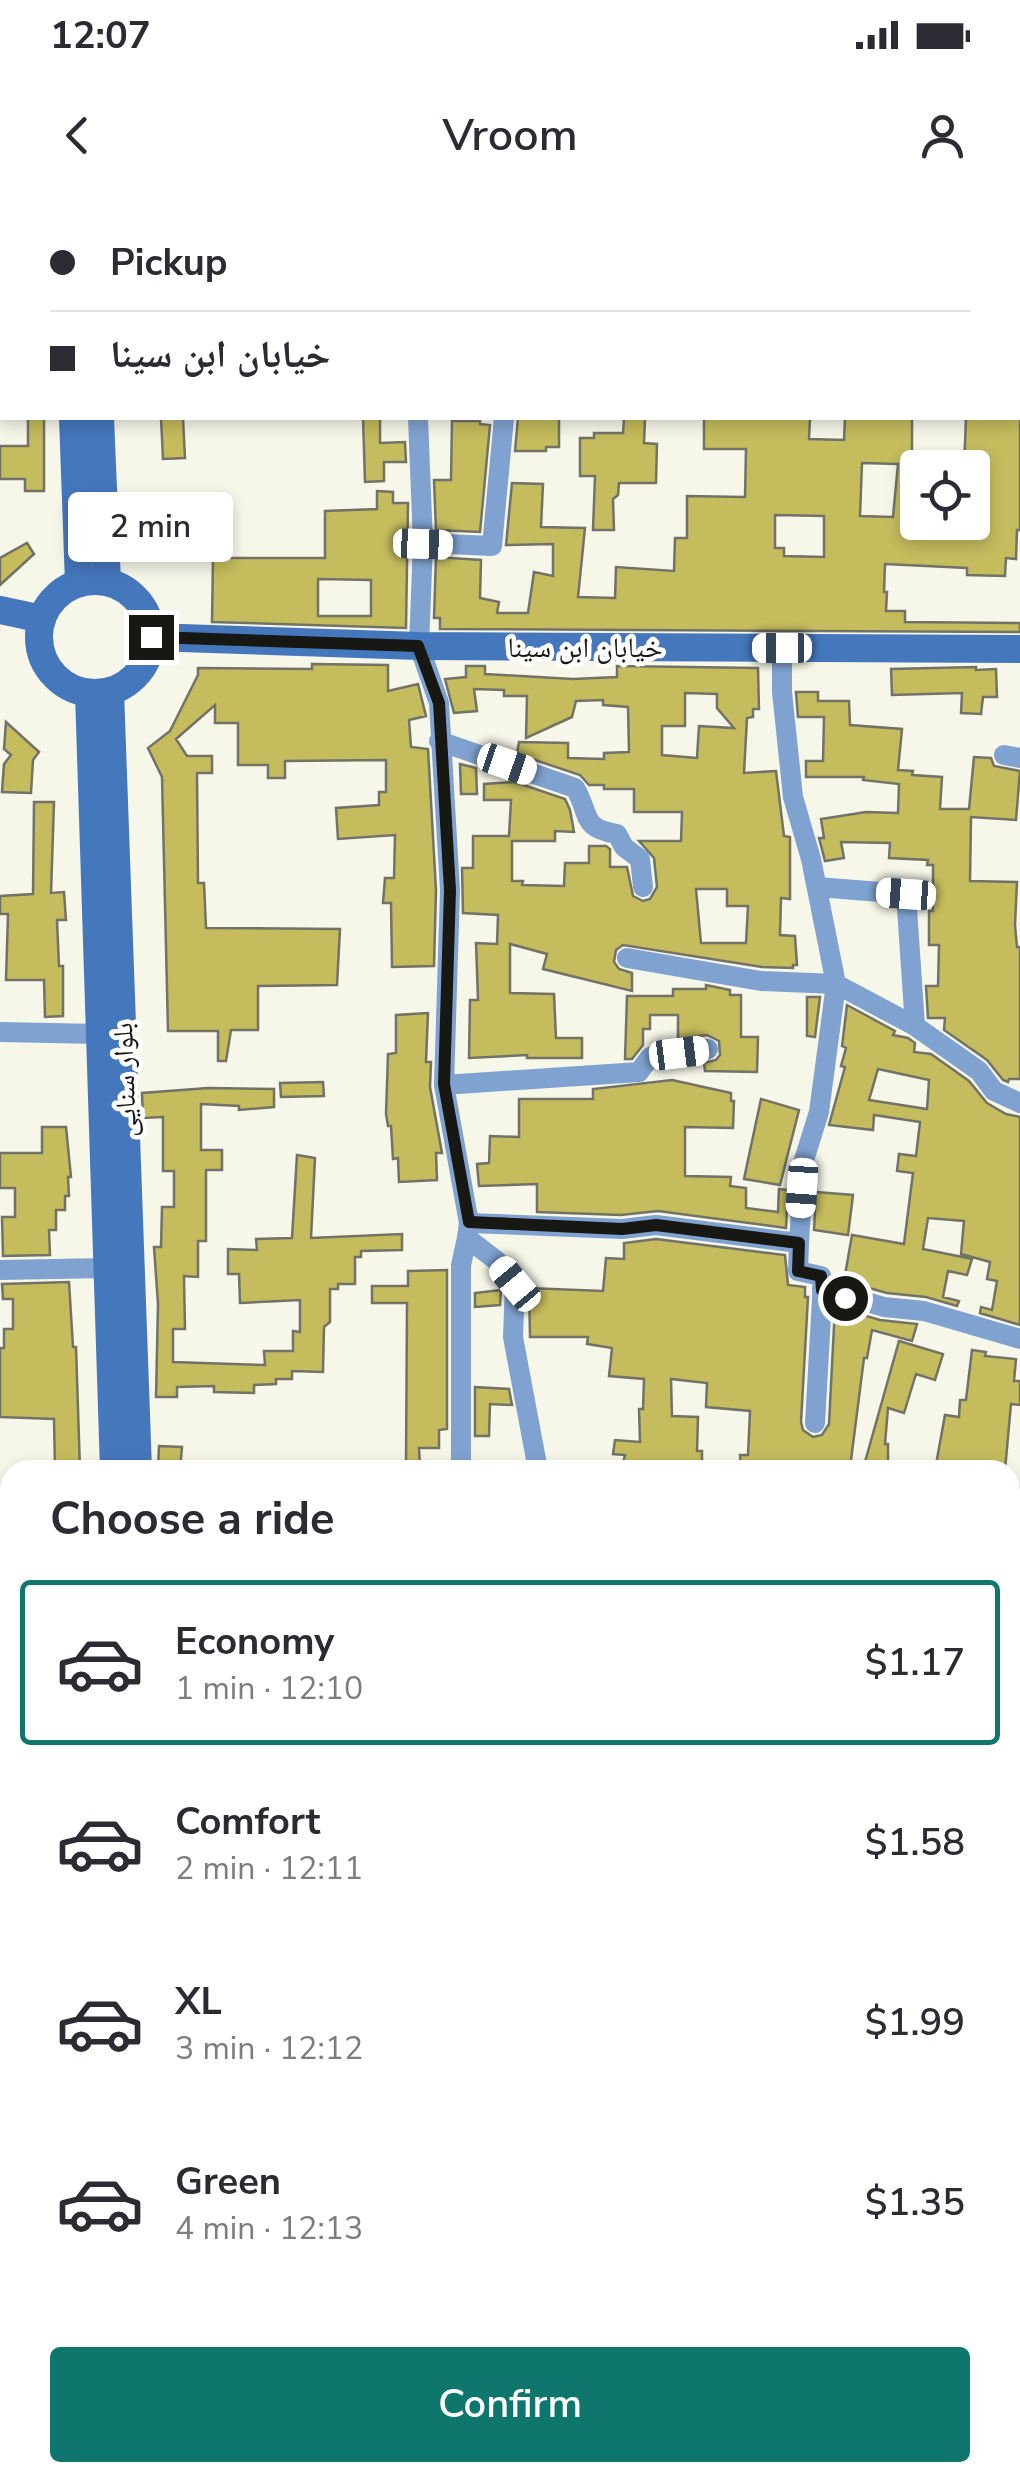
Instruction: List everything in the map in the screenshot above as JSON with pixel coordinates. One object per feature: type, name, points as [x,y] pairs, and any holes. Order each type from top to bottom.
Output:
[{"type":"main road","points":[[73,420],[93,583]]},
{"type":"main road","points":[[93,583],[100,420]]},
{"type":"main road","points":[[93,583],[121,588],[143,608],[151,637],[144,665],[135,676],[99,692],[75,689],[52,672],[40,647],[42,619],[56,596],[93,583]]},
{"type":"main road","points":[[0,610],[42,619]]},
{"type":"main road","name":"خیابان ابن سینا","points":[[151,637],[418,646],[1020,649]]},
{"type":"main road","name":"بلوار سنایی","points":[[99,692],[100,1034],[114,1460]]},
{"type":"main road","name":"بلوار سنایی","points":[[99,692],[137,1460]]},
{"type":"street","points":[[418,420],[423,544],[418,646],[439,703],[450,890],[444,1084],[468,1230],[461,1265],[461,1460]]},
{"type":"street","points":[[423,544],[492,546],[504,420]]},
{"type":"street","points":[[782,648],[792,797],[817,887],[836,984],[819,1112],[804,1160],[799,1243],[798,1271],[821,1276],[815,1423]]},
{"type":"street","points":[[439,740],[576,788],[590,824],[601,832],[617,834],[624,847],[640,859],[643,887]]},
{"type":"street","points":[[817,887],[906,894],[915,1026]]},
{"type":"street","points":[[628,958],[762,982],[836,984],[915,1026],[979,1071],[994,1090],[1020,1102]]},
{"type":"street","points":[[0,1032],[100,1034]]},
{"type":"street","points":[[444,1084],[638,1072],[650,1057],[708,1049]]},
{"type":"street","points":[[468,1230],[622,1229],[656,1225],[799,1243]]},
{"type":"street","points":[[468,1230],[515,1284],[513,1337],[536,1460]]},
{"type":"street","points":[[0,1270],[106,1268]]},
{"type":"street","points":[[822,1290],[884,1307],[924,1311],[1020,1339]]},
{"type":"building","points":[[28,420],[44,420],[44,491],[25,491],[25,479],[0,479],[0,446],[28,446]]},
{"type":"building","points":[[161,420],[183,420],[185,458],[163,459]]},
{"type":"building","points":[[363,420],[380,420],[380,443],[405,442],[406,462],[384,462],[384,481],[365,482]]},
{"type":"building","points":[[518,420],[559,420],[559,447],[515,451]]},
{"type":"building","points":[[624,420],[645,420],[644,443],[657,444],[656,483],[619,483],[618,495],[613,499],[614,530],[593,530],[595,476],[580,476],[580,438],[594,438],[594,433],[623,433]]},
{"type":"building","points":[[704,420],[810,420],[809,439],[844,440],[845,420],[912,420],[912,450],[900,450],[900,540],[990,540],[990,450],[965,450],[966,420],[1020,420],[1020,530],[1016,559],[1006,558],[1005,576],[967,575],[967,568],[885,564],[884,592],[886,611],[905,611],[905,622],[1020,623],[1020,632],[440,629],[440,618],[434,618],[436,557],[481,560],[480,598],[499,602],[497,613],[528,613],[534,572],[553,576],[553,544],[506,545],[512,483],[543,484],[541,527],[585,528],[578,597],[615,598],[616,567],[674,571],[675,538],[687,538],[687,496],[745,497],[746,449],[704,449]],"holes":[[[862,463],[898,464],[893,517],[860,516]],[[775,515],[824,516],[824,557],[784,556],[784,548],[775,548]]]},
{"type":"building","points":[[452,421],[490,425],[480,532],[436,530],[434,480],[451,480]]},
{"type":"building","points":[[377,491],[393,492],[393,503],[408,503],[406,628],[212,622],[213,558],[325,558],[325,511],[377,509]],"holes":[[[318,579],[371,580],[371,616],[318,616]]]},
{"type":"building","points":[[27,543],[34,554],[0,585],[0,558]]},
{"type":"building","points":[[312,664],[388,665],[388,691],[418,684],[426,716],[409,720],[411,747],[428,749],[436,890],[434,966],[392,967],[391,903],[383,903],[385,878],[394,878],[395,835],[338,839],[336,808],[379,805],[379,792],[386,792],[386,760],[285,761],[285,778],[268,778],[268,765],[238,765],[238,723],[215,723],[215,705],[176,739],[187,756],[212,756],[212,773],[197,773],[198,883],[204,883],[206,928],[340,929],[337,985],[258,986],[258,1030],[231,1030],[226,1061],[218,1061],[218,1031],[168,1031],[162,777],[148,748],[170,731],[198,668],[312,669]]},
{"type":"building","points":[[466,666],[485,666],[485,674],[573,679],[617,677],[617,666],[758,668],[759,709],[753,709],[753,717],[747,718],[744,773],[776,771],[784,836],[790,837],[790,899],[781,898],[780,935],[795,936],[797,965],[762,967],[623,945],[616,950],[614,962],[619,969],[632,973],[632,991],[543,969],[547,954],[510,944],[510,993],[554,994],[556,1038],[582,1038],[582,1058],[469,1058],[470,1000],[478,1000],[476,943],[497,944],[498,915],[463,913],[462,868],[473,868],[473,836],[509,836],[511,800],[484,800],[484,784],[515,782],[565,799],[570,810],[574,832],[555,831],[555,841],[512,841],[512,881],[523,881],[522,885],[564,886],[565,863],[589,863],[589,846],[606,846],[610,849],[610,867],[627,867],[633,896],[643,901],[650,899],[657,887],[654,858],[639,841],[681,841],[682,812],[634,812],[634,789],[589,785],[580,775],[517,754],[519,742],[568,743],[568,758],[604,759],[604,753],[629,752],[628,707],[603,705],[603,700],[576,701],[572,717],[526,738],[527,696],[504,696],[504,690],[474,689],[477,711],[454,713],[445,679],[466,677]],"holes":[[[685,693],[717,694],[717,708],[734,728],[699,726],[697,758],[662,755],[662,726],[685,726]],[[696,889],[727,889],[727,906],[748,906],[746,943],[701,943]]]},
{"type":"building","points":[[891,669],[996,669],[997,697],[983,697],[981,714],[961,713],[962,693],[892,695]]},
{"type":"building","points":[[796,692],[818,692],[818,701],[849,701],[850,725],[902,729],[898,770],[942,777],[940,809],[969,809],[974,757],[991,758],[994,766],[1020,771],[1016,820],[971,817],[970,881],[1017,882],[1020,1079],[1003,1080],[987,1060],[944,1030],[945,1018],[928,1018],[926,986],[938,986],[939,945],[929,945],[933,865],[927,865],[928,860],[889,858],[890,843],[841,842],[844,858],[825,861],[819,838],[824,838],[821,819],[866,812],[898,813],[899,784],[863,780],[864,777],[806,777],[806,761],[823,761],[824,717],[798,717]]},
{"type":"building","points":[[6,722],[39,752],[33,760],[31,793],[2,792],[4,764],[11,755],[4,749]]},
{"type":"building","points":[[460,764],[476,768],[477,794],[461,794]]},
{"type":"building","points":[[34,802],[54,802],[51,893],[64,892],[66,920],[57,920],[59,966],[63,966],[63,1016],[45,1017],[44,980],[6,980],[8,914],[0,914],[0,896],[33,894]]},
{"type":"building","points":[[706,985],[730,990],[730,995],[741,995],[741,1037],[758,1037],[757,1072],[705,1071],[704,1063],[720,1055],[719,1041],[707,1035],[678,1039],[678,1015],[650,1015],[650,1029],[643,1029],[643,1045],[632,1059],[625,1059],[627,996],[673,996],[673,989],[706,989]]},
{"type":"building","points":[[807,997],[820,997],[815,1037],[807,1036]]},
{"type":"building","points":[[847,1005],[895,1031],[893,1035],[908,1038],[915,1043],[914,1052],[931,1054],[969,1081],[987,1103],[1020,1117],[1020,1325],[980,1313],[981,1307],[992,1310],[997,1281],[987,1279],[990,1262],[961,1254],[964,1221],[928,1218],[923,1249],[972,1259],[967,1275],[948,1271],[943,1297],[959,1301],[957,1306],[844,1281],[852,1235],[904,1244],[913,1173],[897,1171],[899,1154],[916,1156],[920,1122],[874,1115],[873,1130],[829,1125],[845,1067],[841,1066],[846,1048],[842,1046]],"holes":[[[878,1069],[929,1080],[927,1109],[869,1100]]]},
{"type":"building","points":[[428,1013],[426,1062],[431,1062],[430,1087],[442,1153],[436,1153],[437,1180],[399,1182],[398,1158],[393,1159],[391,1126],[386,1114],[388,1054],[396,1053],[396,1015]]},
{"type":"building","points":[[672,1080],[731,1093],[734,1101],[733,1128],[685,1127],[685,1176],[731,1177],[730,1186],[746,1188],[746,1208],[778,1212],[779,1189],[788,1190],[786,1228],[658,1211],[621,1215],[537,1212],[537,1184],[479,1186],[477,1164],[489,1163],[490,1136],[519,1137],[519,1099],[593,1099],[593,1089]]},
{"type":"building","points":[[323,1082],[324,1096],[281,1097],[280,1083]]},
{"type":"building","points":[[274,1089],[274,1107],[239,1110],[239,1106],[201,1104],[201,1150],[222,1150],[222,1170],[206,1170],[206,1241],[198,1241],[198,1277],[184,1276],[185,1329],[173,1329],[173,1362],[265,1365],[264,1351],[293,1351],[293,1331],[300,1332],[300,1300],[240,1303],[239,1274],[228,1274],[228,1249],[257,1250],[256,1239],[292,1238],[297,1155],[315,1158],[311,1238],[402,1234],[402,1250],[361,1251],[361,1257],[355,1257],[355,1284],[338,1284],[338,1289],[330,1289],[323,1372],[292,1371],[292,1379],[254,1385],[254,1393],[214,1392],[214,1386],[177,1387],[177,1397],[156,1397],[158,1304],[154,1247],[161,1247],[162,1207],[174,1207],[174,1171],[163,1171],[163,1117],[143,1118],[142,1093]]},
{"type":"building","points":[[761,1099],[799,1110],[780,1185],[744,1179]]},
{"type":"building","points":[[42,1127],[66,1127],[71,1177],[65,1210],[56,1210],[56,1230],[49,1230],[50,1255],[3,1256],[2,1217],[15,1217],[15,1188],[0,1188],[0,1153],[42,1153]]},
{"type":"building","points":[[816,1192],[853,1195],[848,1235],[814,1230]]},
{"type":"building","points":[[656,1239],[785,1255],[788,1285],[805,1287],[808,1297],[801,1422],[803,1430],[813,1437],[822,1435],[829,1424],[835,1307],[880,1320],[917,1324],[912,1341],[872,1330],[864,1358],[851,1460],[740,1460],[740,1455],[748,1455],[750,1411],[706,1407],[707,1383],[671,1379],[672,1416],[698,1417],[697,1451],[702,1451],[702,1460],[624,1460],[625,1455],[613,1454],[615,1440],[640,1442],[639,1409],[643,1409],[644,1379],[609,1376],[612,1348],[587,1344],[588,1337],[530,1337],[529,1288],[603,1291],[606,1258],[624,1259],[624,1243]]},
{"type":"building","points":[[447,1270],[447,1429],[439,1430],[439,1448],[419,1448],[420,1460],[406,1460],[407,1303],[372,1303],[372,1286],[408,1286],[408,1271]]},
{"type":"building","points":[[69,1282],[76,1347],[80,1460],[55,1460],[54,1419],[0,1417],[0,1348],[4,1348],[4,1329],[13,1329],[13,1299],[3,1299],[2,1284]]},
{"type":"building","points":[[501,1290],[500,1305],[475,1307],[475,1293]]},
{"type":"building","points":[[899,1341],[943,1354],[935,1380],[916,1374],[904,1413],[888,1408],[888,1460],[866,1460]]},
{"type":"building","points":[[972,1350],[986,1352],[985,1356],[1016,1359],[1014,1381],[1020,1381],[1020,1405],[1011,1404],[1006,1460],[937,1460],[945,1415],[959,1417],[960,1400],[966,1400]]},
{"type":"building","points":[[475,1387],[509,1389],[512,1405],[490,1404],[489,1436],[475,1436]]},
{"type":"building","points":[[159,1446],[182,1447],[181,1460],[158,1460]]},
{"type":"route","points":[[151,637],[418,646],[439,703],[450,890],[444,1084],[469,1222],[622,1229],[656,1225],[799,1243],[798,1271],[821,1276],[822,1290],[845,1298]]}]
